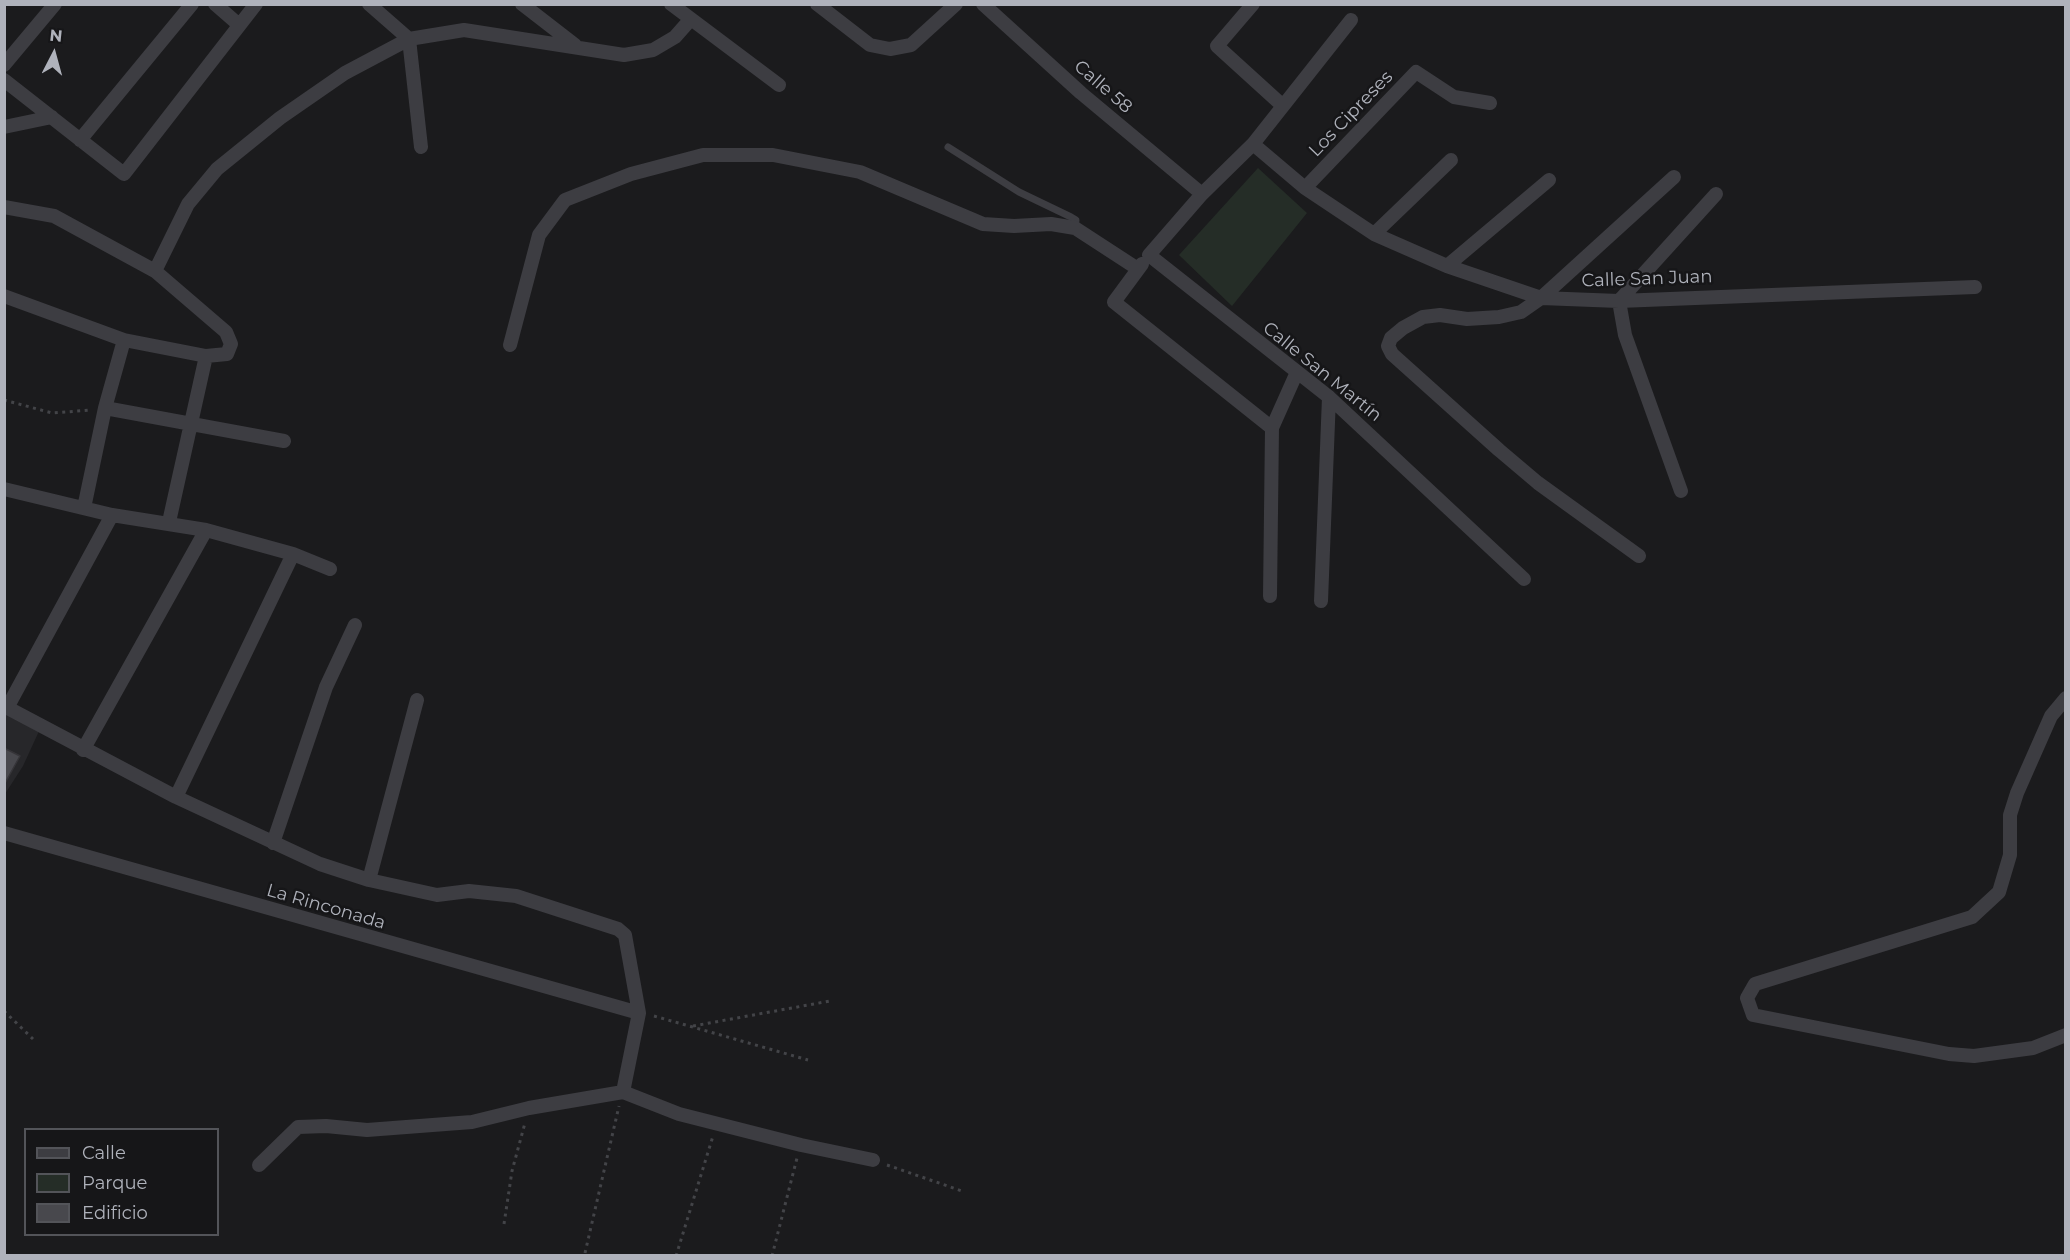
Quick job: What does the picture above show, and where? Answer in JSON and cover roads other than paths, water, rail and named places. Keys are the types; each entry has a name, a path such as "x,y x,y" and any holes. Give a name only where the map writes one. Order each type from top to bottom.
{"street":[{"path":"4,65 55,4"},
{"path":"80,140 192,4"},
{"path":"215,4 238,24"},
{"path":"4,80 124,174 238,24 256,4"},
{"path":"369,4 409,39 422,147"},
{"path":"522,4 576,46"},
{"path":"671,4 779,85"},
{"path":"819,5 870,45 890,49 911,45 956,4"},
{"name":"Calle 58","path":"983,4 1081,93 1202,194"},
{"path":"1253,4 1217,46 1283,106"},
{"path":"155,271 188,204 217,169 280,118 345,73 409,39 464,30 624,55 653,50 675,37 690,20"},
{"path":"1272,428 1114,302 1149,255 1202,194 1253,144 1351,20"},
{"name":"Los Cipreses","path":"1305,188 1416,72 1454,97 1490,103"},
{"path":"4,127 52,117"},
{"name":"Calle San Juan","path":"1253,144 1305,188 1374,234 1447,266 1540,298 1619,301 1975,287"},
{"path":"510,345 539,235 565,200 632,174 703,155 773,155 860,172 983,224 1014,226 1051,224 1075,228 1138,269"},
{"path":"1374,234 1450,160"},
{"path":"1639,556 1507,457 1392,354 1388,346 1391,338 1403,328 1423,317 1499,317 1521,312 1540,298 1674,177"},
{"path":"1447,266 1549,180"},
{"path":"1681,491 1625,335 1619,301 1716,194"},
{"path":"4,207 54,216 155,271 226,332 231,344 227,354 206,356 124,340 4,296"},
{"name":"Calle San Martín","path":"1149,255 1329,397 1524,579"},
{"path":"84,508 105,408 124,340"},
{"path":"169,522 206,356"},
{"path":"1270,596 1272,428 1297,372"},
{"path":"1321,601 1329,397"},
{"path":"105,408 284,441"},
{"path":"4,489 112,515 169,522 206,530 293,554 330,569"},
{"path":"112,515 6,707 83,750 176,797 320,864 369,879 437,895 469,891 516,896 618,929 625,935 639,1013 623,1092"},
{"path":"83,750 206,530"},
{"path":"176,797 293,554"},
{"path":"273,843 326,687 355,625"},
{"path":"2066,698 2051,716 2017,793 2010,815 2010,855 1999,892 1972,917 1755,984 1747,998 1753,1015 1949,1054 1974,1056 2033,1048 2066,1035"},
{"path":"369,879 417,700"},
{"name":"La Rinconada","path":"4,833 639,1013"},
{"path":"259,1165 298,1127 326,1126 367,1130 472,1122 529,1108 623,1092 679,1114 801,1145 873,1160"}],"lane":[{"path":"948,147 1019,192 1076,220 1075,228"}]}
